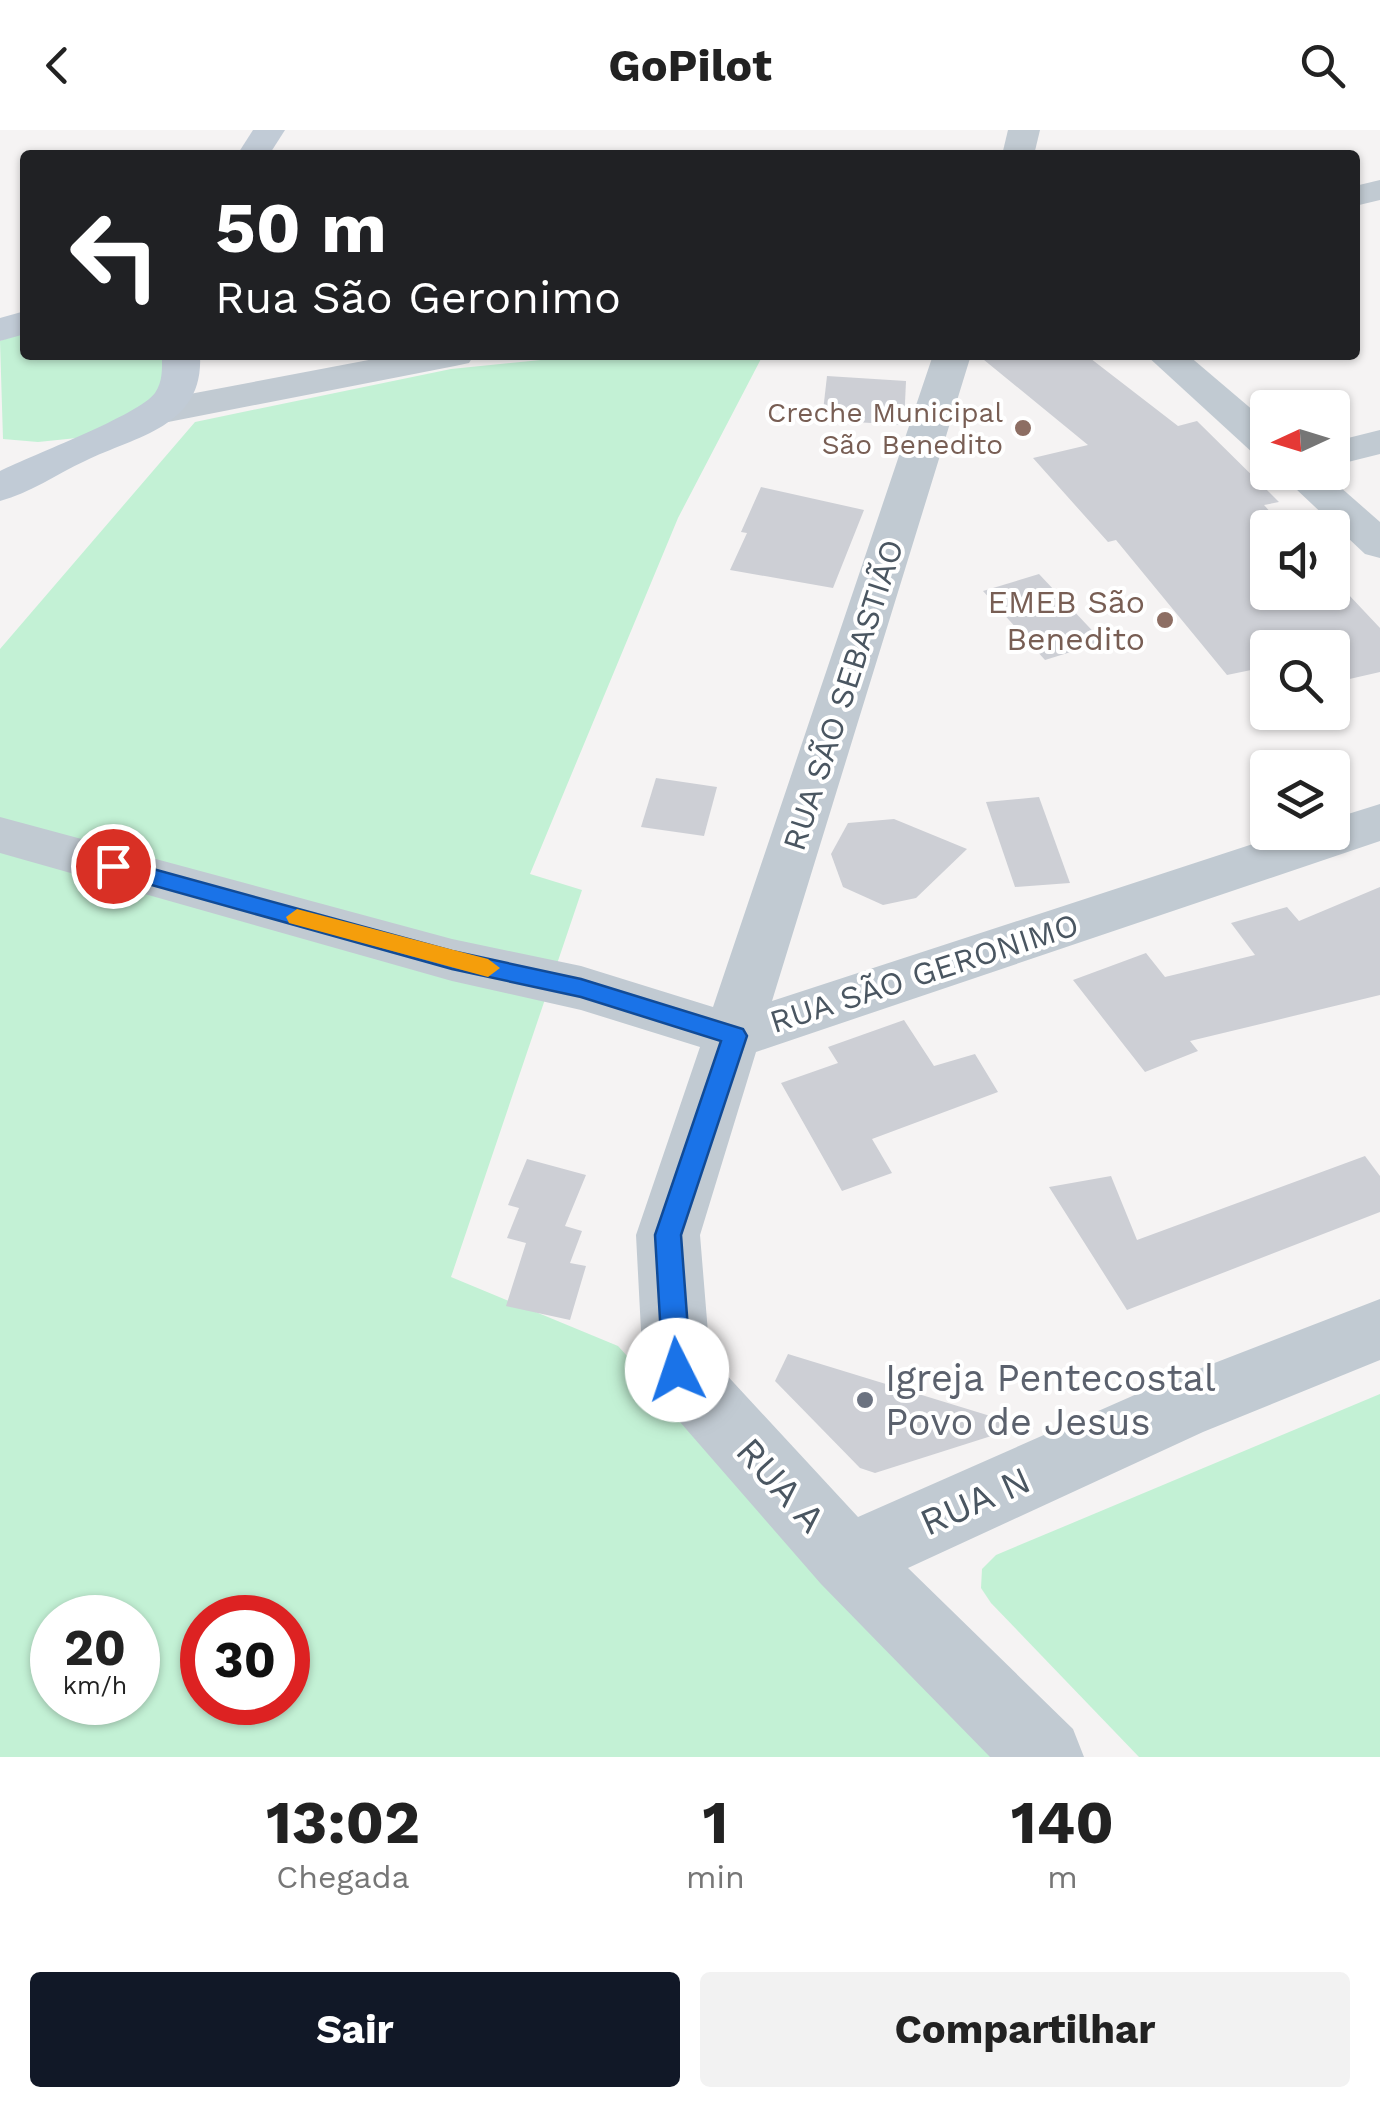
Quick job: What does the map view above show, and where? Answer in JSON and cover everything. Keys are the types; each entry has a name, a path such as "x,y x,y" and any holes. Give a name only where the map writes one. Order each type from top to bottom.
{"main road":[{"path":"0,488 79,448 124,433 158,412 177,392 185,371 183,360"},
{"path":"0,452 32,454 79,448"}],"street":[{"path":"158,412 428,360"},
{"name":"RUA SÃO SEBASTIÃO","path":"735,1036 950,360"},
{"path":"1172,360 1250,429"},
{"path":"1350,450 1380,442"},
{"path":"1318,490 1380,545"},
{"name":"RUA SÃO GERONIMO","path":"0,835 452,960 581,988 735,1036 1380,822"},
{"name":"RUA A","path":"735,1036 668,1235 677,1370 848,1559 1045,1757"},
{"name":"RUA N","path":"848,1559 1179,1409 1380,1329"}],"green space":[{"path":"20,333 20,360 175,360 177,372 145,412 77,438 38,442 3,439 0,341"},
{"path":"541,360 760,360 678,518 530,874 582,890 451,1277 618,1346 992,1757 0,1757 0,649 195,422 451,369"},
{"path":"1380,1394 1380,1757 1139,1757 981,1588 982,1569 996,1555"}],"building":[{"path":"984,360 1092,360 1178,426 1197,421 1250,473 1250,490 1267,490 1279,502 1264,505 1269,510 1250,510 1250,610 1350,610 1350,596 1380,628 1380,672 1350,679 1350,630 1250,630 1250,670 1227,675 1116,540 1108,542 1033,458 1088,445"},
{"path":"827,376 906,381 904,425 822,420"},
{"path":"761,487 864,510 833,588 730,570"},
{"path":"1039,574 1103,642 1045,660 983,591"},
{"path":"656,778 717,787 704,836 641,827"},
{"path":"1039,797 1070,883 1015,887 986,802"},
{"path":"894,819 967,849 916,898 883,905 843,887 831,854 848,823"},
{"path":"1380,887 1380,995 1190,1041 1198,1051 1145,1072 1073,980 1146,953 1165,977 1255,955 1231,923 1287,907 1299,921"},
{"path":"904,1020 934,1066 975,1054 998,1092 872,1139 892,1173 842,1191 781,1083 838,1063 828,1047"},
{"path":"1365,1156 1380,1176 1380,1212 1127,1310 1049,1187 1111,1176 1137,1240"},
{"path":"527,1159 586,1175 565,1226 582,1231 570,1263 586,1266 570,1320 506,1306 526,1243 507,1238 519,1208 508,1205"},
{"name":"Igreja Pentecostal Povo de Jesus","path":"788,1354 1023,1426 875,1473 860,1468 775,1381"}],"slow traffic":[{"path":"297,917 488,968"}],"place":[{"name":"Creche Municipal São Benedito","path":"1023,428"},
{"name":"EMEB São Benedito","path":"1165,620"},
{"name":"Igreja Pentecostal Povo de Jesus","path":"865,1400"}],"route":[{"path":"113,866 452,960 581,988 735,1036 668,1235 677,1370"}]}
